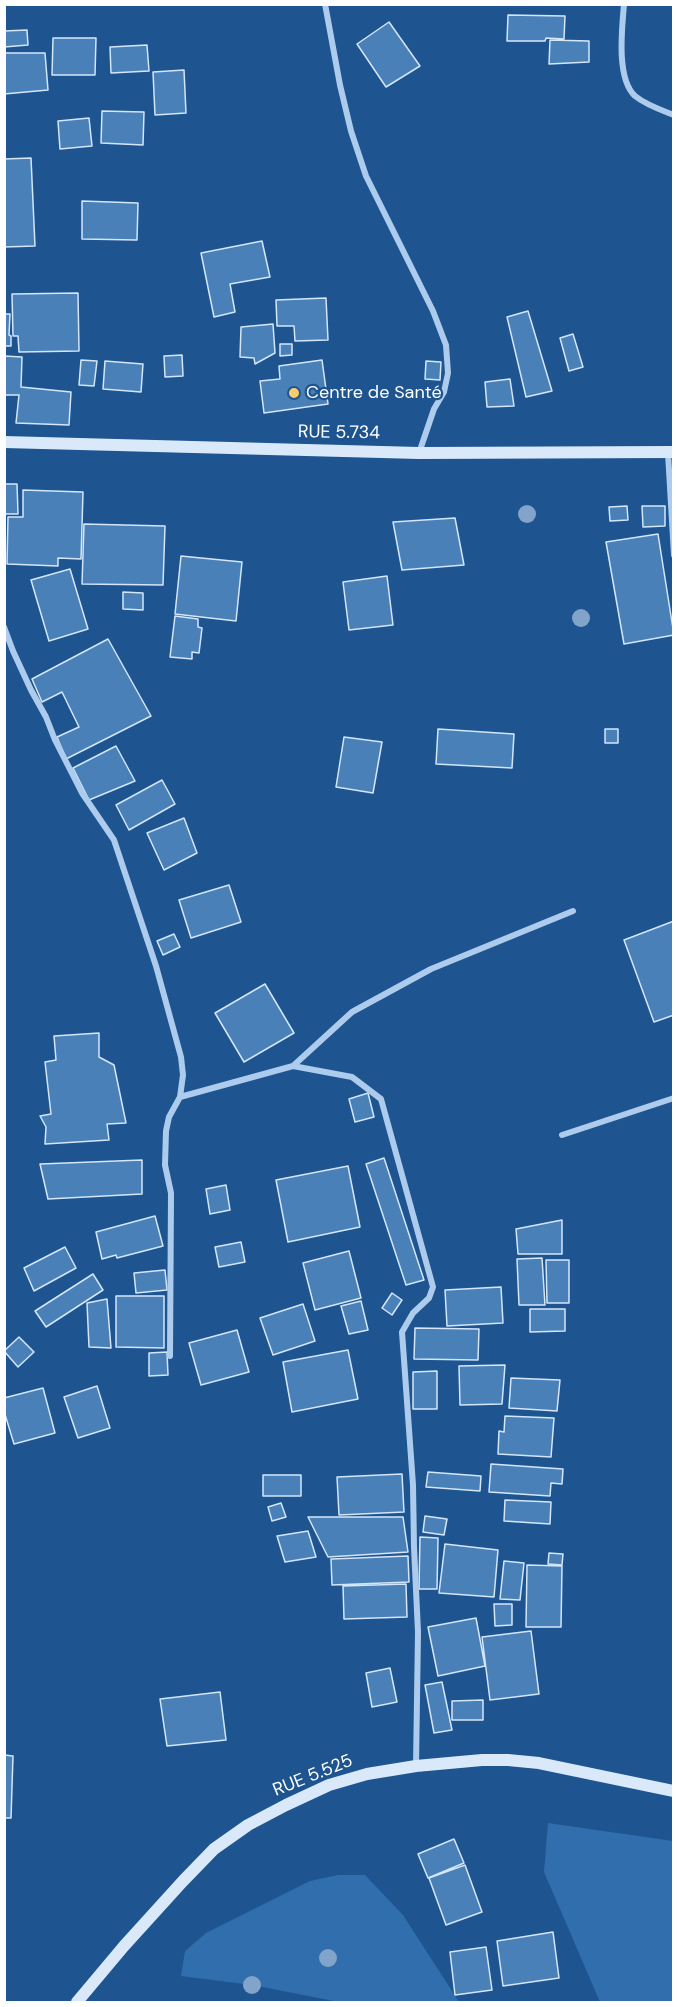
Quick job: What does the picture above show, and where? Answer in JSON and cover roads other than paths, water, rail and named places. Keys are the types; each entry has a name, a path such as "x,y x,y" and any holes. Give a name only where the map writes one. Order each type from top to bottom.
{"street":[{"path":"326,4 340,86 351,131 366,176 433,311 446,345 448,373 444,392 434,409 419,453"},
{"path":"624,4 623,56 627,87 636,97 674,116"},
{"name":"RUE 5.734","path":"4,442 419,453 671,452"},
{"path":"671,452 674,555"},
{"path":"4,627 55,740 77,782 114,840 174,1026 182,1066 180,1097 169,1117 166,1131 165,1165 171,1193 170,1356"},
{"path":"293,1066 352,1012 431,969 573,911"},
{"path":"180,1097 293,1066 352,1077 381,1099 433,1287 429,1298 413,1312 402,1332 413,1485 418,1632 416,1766"},
{"path":"562,1135 674,1098"},
{"name":"RUE 5.525","path":"77,2002 124,1946 214,1849 248,1825 329,1785 367,1774 416,1766 508,1760 539,1763 674,1791"}],"place":[{"name":"Centre de Santé","path":"294,393"}]}
